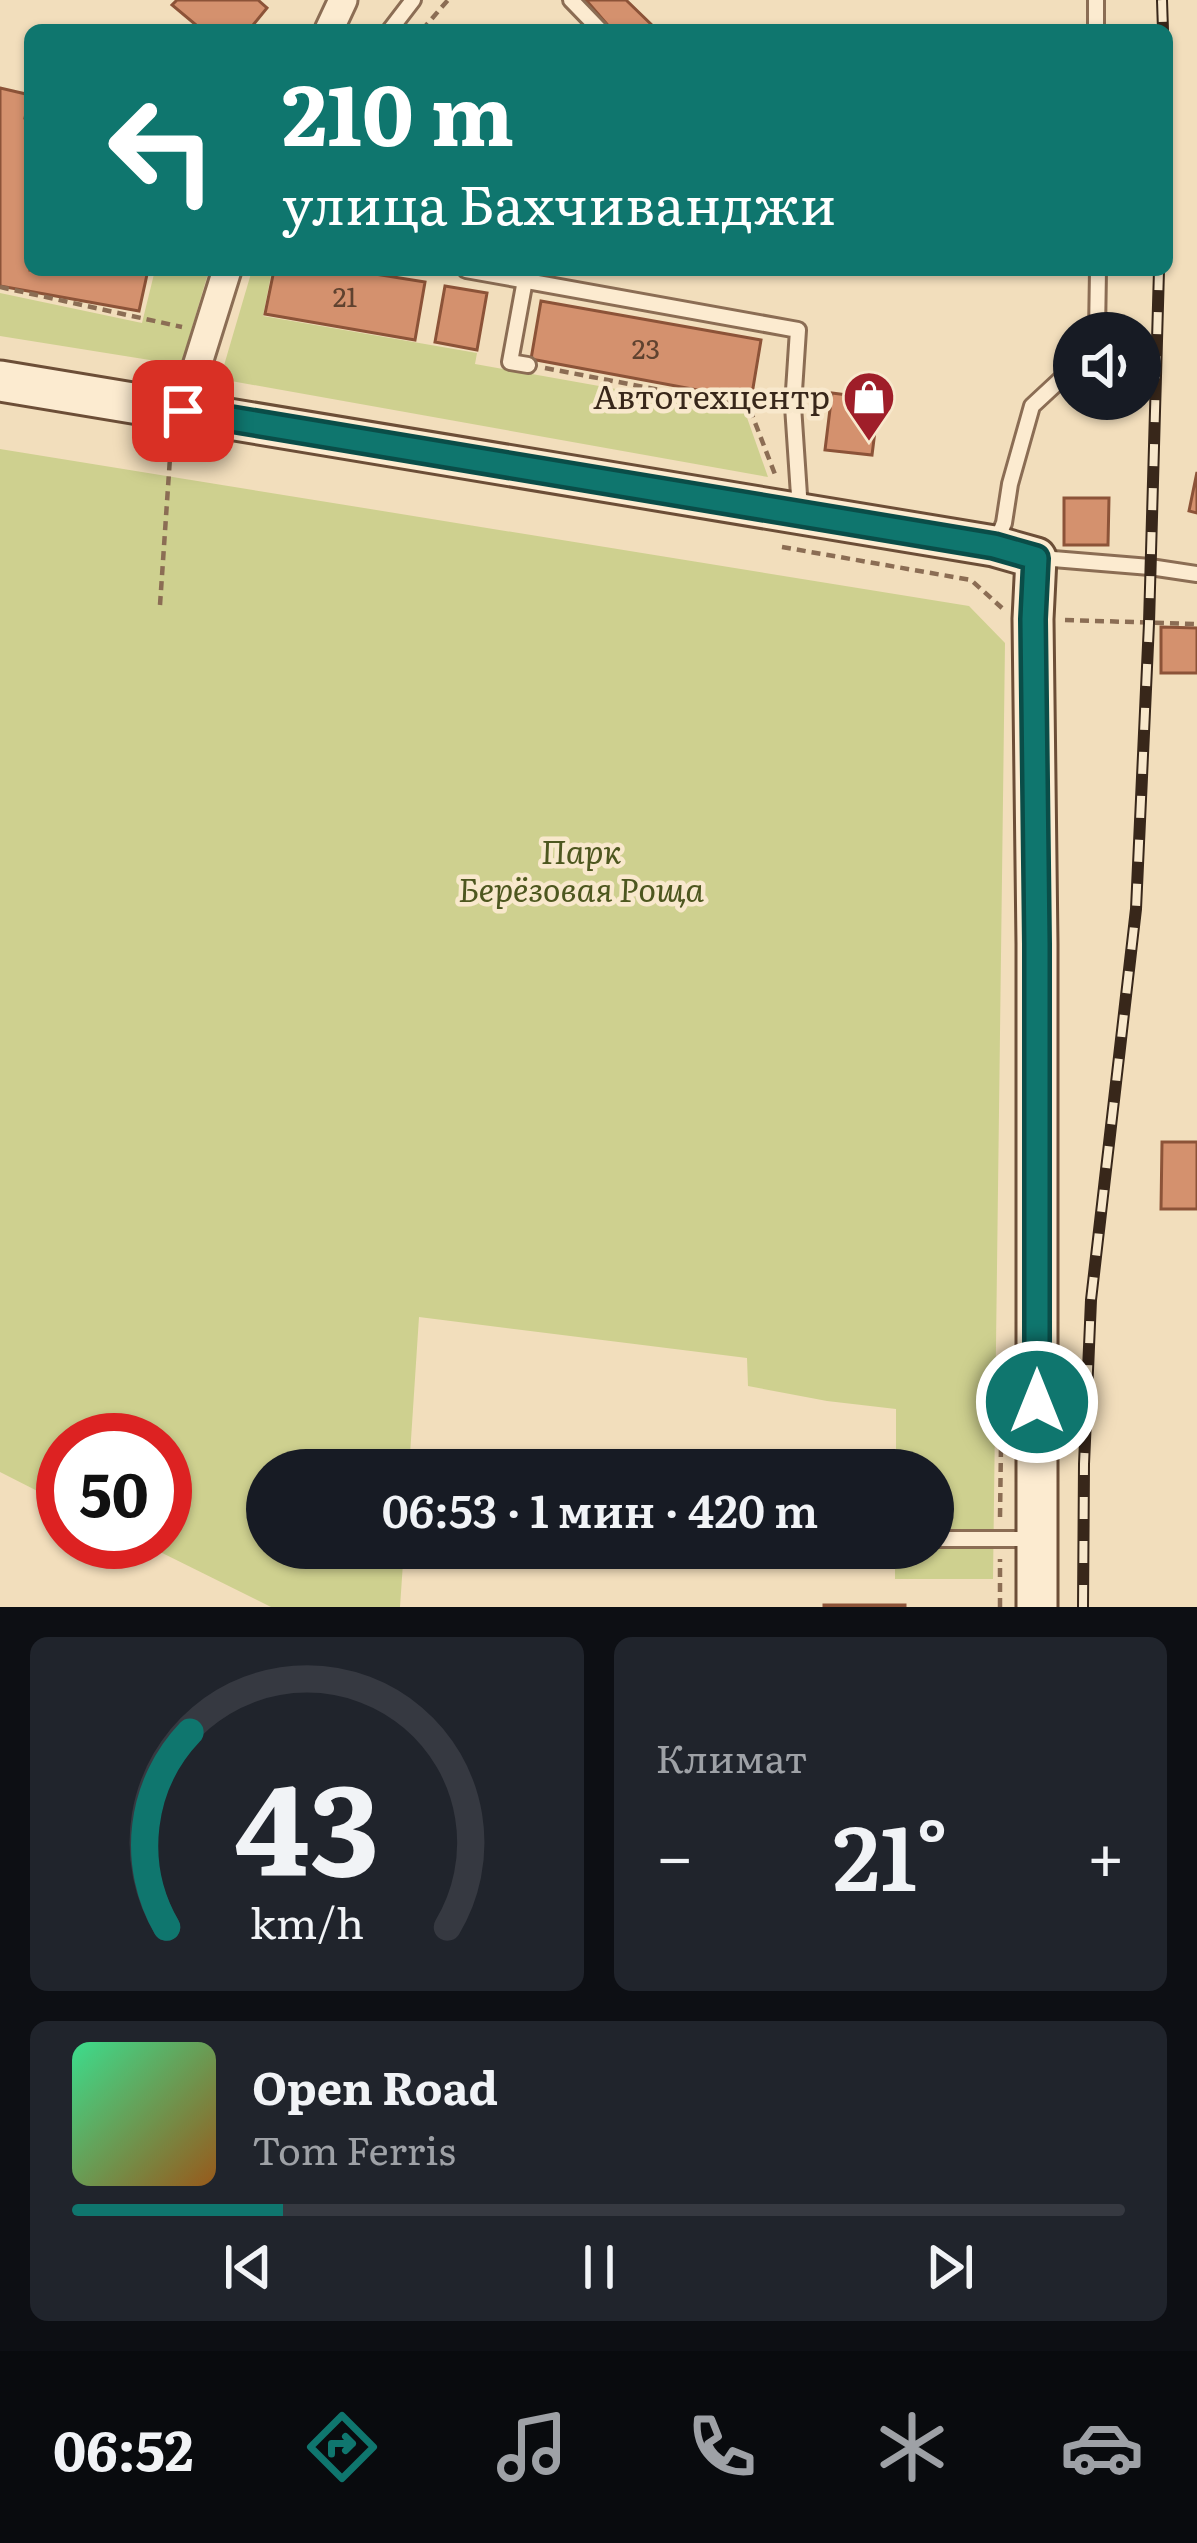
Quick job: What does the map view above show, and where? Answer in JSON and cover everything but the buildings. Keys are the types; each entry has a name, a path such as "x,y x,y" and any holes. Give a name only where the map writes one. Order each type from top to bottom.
{"main road":[{"path":"0,381 177,426 994,546 1036,558 1037,944 1019,1539 1037,1607"}],"street":[{"path":"177,426 225,276"}],"lane":[{"path":"395,24 413,0"},
{"path":"571,0 594,24"},
{"path":"501,276 798,330 788,517"},
{"path":"1097,312 1098,276"},
{"path":"525,280 510,362 528,365"},
{"path":"994,546 1004,523 1032,406 1053,386"},
{"path":"1036,558 1197,574"},
{"path":"954,1539 1019,1539"}],"path":[{"path":"427,24 448,0"},
{"path":"0,287 208,333"},
{"path":"528,365 749,407 788,517 971,580 1010,615 1197,623"},
{"path":"160,605 177,426"},
{"path":"1000,1607 1019,1539 1001,1445"}],"green space":[{"path":"154,276 207,276 181,365 0,336 0,293 142,323"},
{"path":"250,276 271,276 263,316 477,353 475,364 745,412 768,477 220,379"},
{"name":"Парк Берёзовая Роща","path":"0,449 969,606 1005,643 993,1579 895,1579 895,1569 954,1569 954,1449 896,1449 896,1409 748,1386 747,1358 419,1317 410,1449 246,1449 246,1569 403,1569 400,1607 271,1607 192,1568 192,1413 36,1413 36,1490 0,1472"}],"railway":[{"path":"1162,0 1163,24"},
{"path":"1083,1607 1091,1300 1136,909 1159,276"}],"place":[{"name":"Автотехцентр","path":"869,443"}],"route":[{"path":"183,411 994,546 1036,558 1037,1402"}]}
